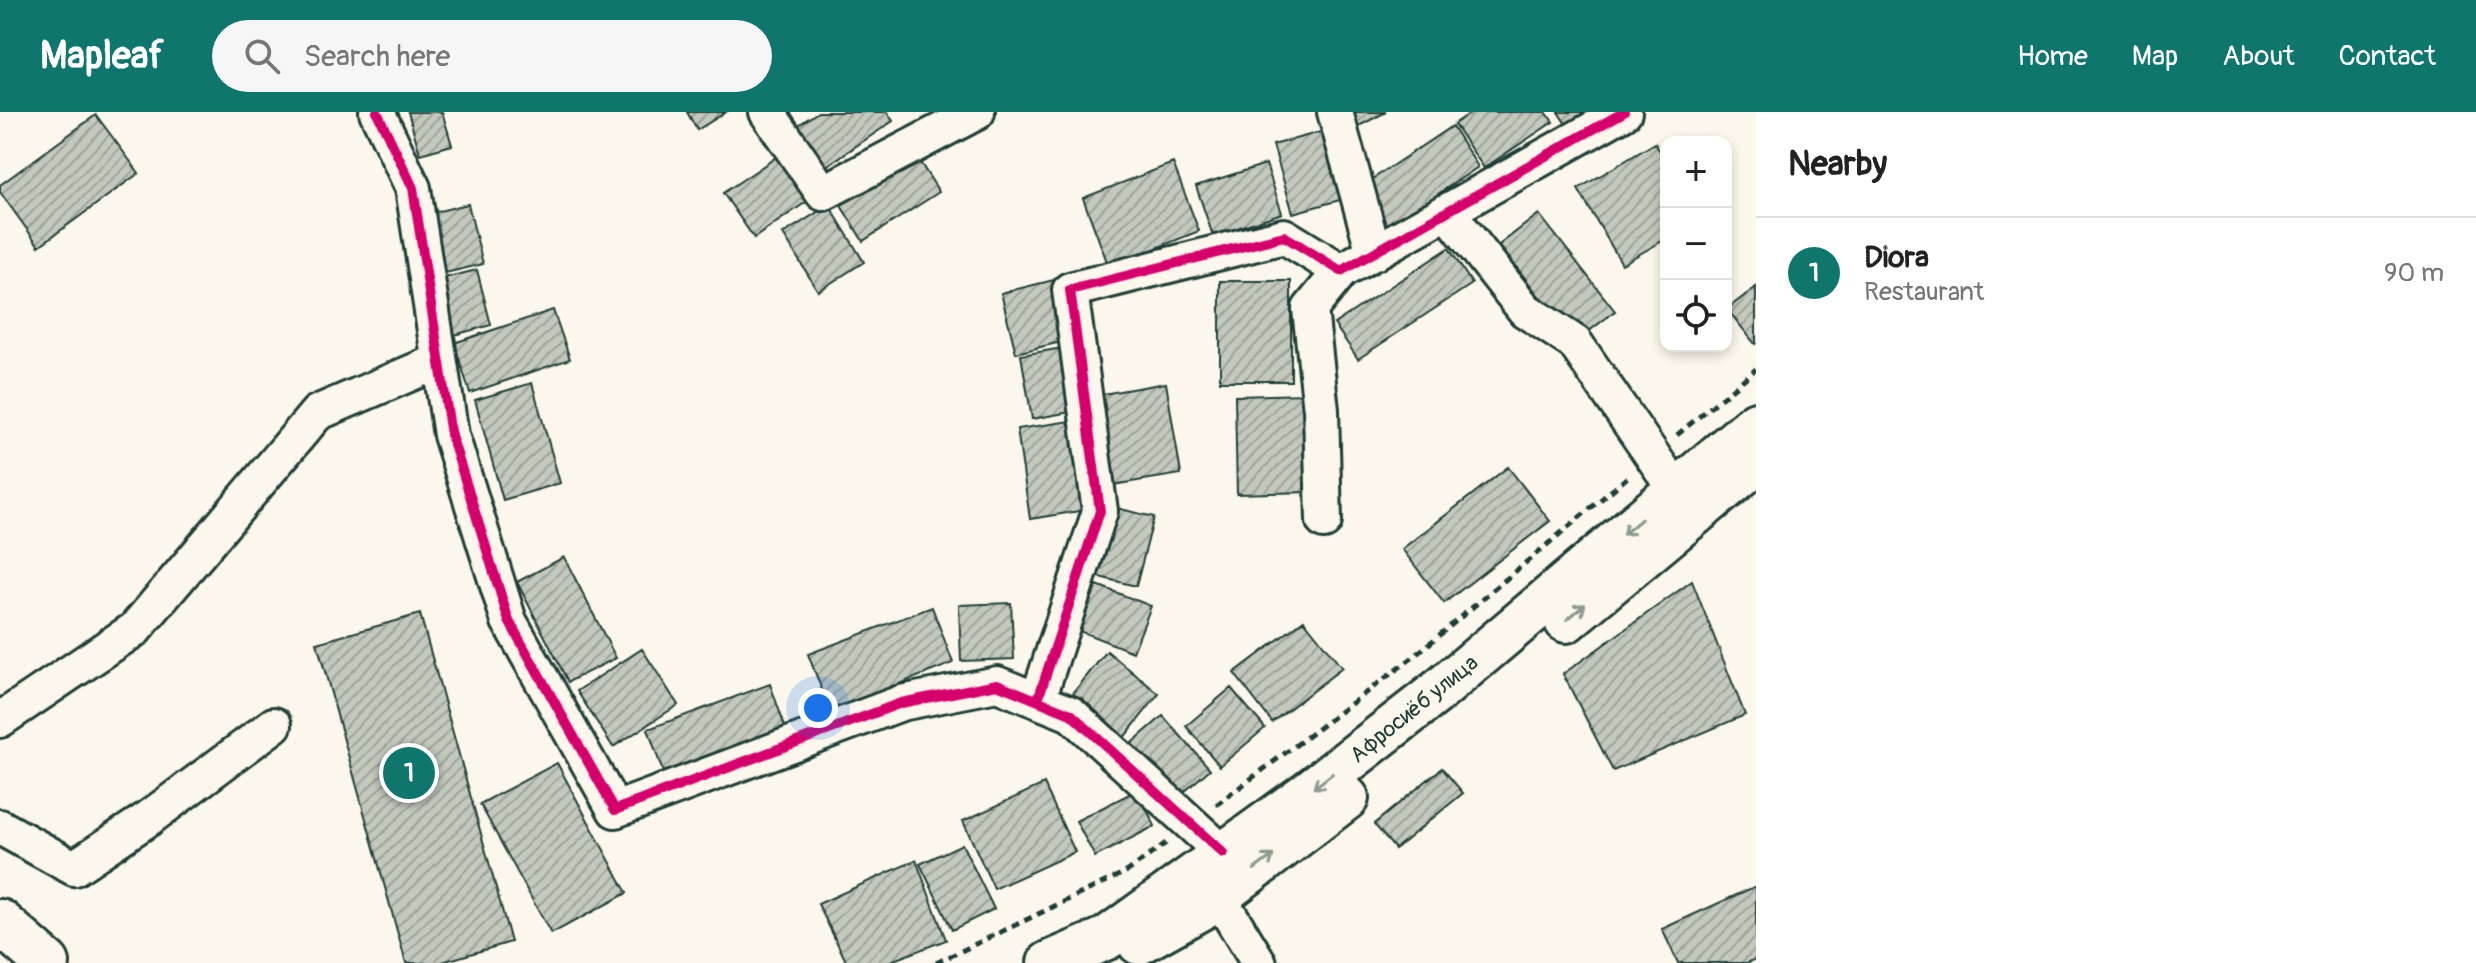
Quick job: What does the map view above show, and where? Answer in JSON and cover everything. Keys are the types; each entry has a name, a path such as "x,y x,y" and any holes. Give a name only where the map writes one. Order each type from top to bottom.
{"highway":[{"path":"0,922 47,963"}],"main road":[{"name":"Афросиёб улица","path":"1049,963 1107,938 1441,689 1756,423"},
{"name":"Афросиёб улица","path":"1103,963 1218,896 1459,709 1756,463"}],"street":[{"path":"377,112 413,188 451,435 509,621 615,810 901,703 997,684 1071,714 1223,853"},
{"path":"767,112 823,193 977,112"},
{"path":"1335,112 1374,253"},
{"path":"1324,521 1321,410 1310,309 1341,271 1624,112"},
{"path":"1447,211 1525,310 1575,343 1676,490"},
{"path":"1038,699 1100,511 1070,290 1284,236 1341,271"},
{"path":"0,720 135,629 317,413 439,361"},
{"path":"0,827 74,868 149,818 274,725"},
{"path":"1218,896 1259,963"}],"path":[{"path":"936,963 1128,871 1412,658 1756,369"}],"building":[{"path":"408,112 442,112 452,145 420,154"},
{"path":"687,112 726,112 697,130"},
{"path":"818,112 887,112 893,121 822,169 794,128"},
{"path":"1353,112 1386,112 1357,127"},
{"path":"1472,112 1546,112 1553,122 1484,168 1454,124"},
{"path":"1558,112 1590,112 1568,127"},
{"path":"96,115 139,173 39,246 0,192 0,185"},
{"path":"1452,126 1478,167 1386,229 1359,188"},
{"path":"1328,130 1347,198 1293,213 1273,145"},
{"path":"1655,143 1660,151 1660,242 1622,264 1578,189"},
{"path":"778,156 809,200 754,238 723,193"},
{"path":"916,156 939,192 863,241 840,204"},
{"path":"1173,163 1199,231 1109,267 1083,198"},
{"path":"1266,164 1282,213 1213,236 1196,186"},
{"path":"468,204 483,264 441,274 427,214"},
{"path":"829,205 864,262 818,291 783,234"},
{"path":"1539,214 1615,311 1575,342 1499,245"},
{"path":"1449,248 1472,284 1358,359 1334,324"},
{"path":"477,270 491,325 454,335 440,279"},
{"path":"1054,280 1069,340 1016,353 1001,293"},
{"path":"1220,281 1291,281 1291,381 1220,381"},
{"path":"1756,287 1755,344 1732,315 1732,305"},
{"path":"553,310 570,359 470,393 454,343"},
{"path":"1069,347 1081,410 1032,419 1021,355"},
{"path":"532,383 560,483 503,500 475,400"},
{"path":"1166,383 1181,474 1106,486 1091,396"},
{"path":"1308,394 1311,492 1237,494 1235,396"},
{"path":"1078,420 1092,509 1030,519 1017,429"},
{"path":"1508,467 1550,521 1444,603 1402,549"},
{"path":"1108,506 1154,517 1136,586 1091,575"},
{"path":"564,557 616,658 568,682 517,582"},
{"path":"1692,581 1745,715 1613,771 1563,674"},
{"path":"1097,585 1151,606 1133,652 1079,631"},
{"path":"1011,603 1014,659 961,661 959,605"},
{"path":"932,607 953,663 830,711 808,654"},
{"path":"420,614 511,942 439,963 406,963 317,643"},
{"path":"1304,620 1342,668 1272,722 1234,673"},
{"path":"642,649 678,705 613,747 577,691"},
{"path":"1107,651 1159,694 1122,740 1069,698"},
{"path":"770,684 785,727 663,772 648,729"},
{"path":"1231,688 1265,728 1220,766 1186,726"},
{"path":"1163,716 1210,769 1174,801 1127,747"},
{"path":"557,763 627,893 551,934 480,804"},
{"path":"1442,768 1463,793 1395,849 1374,824"},
{"path":"1044,784 1075,852 994,889 963,821"},
{"path":"1137,790 1155,826 1095,857 1076,821"},
{"path":"962,844 994,909 952,930 920,864"},
{"path":"916,860 946,940 886,963 847,963 818,904"},
{"path":"1756,886 1756,959 1747,963 1678,963 1662,929"}],"cycle path":[{"path":"377,112 413,188 451,435 509,621 615,810 901,703 997,684 1071,714 1223,853"},
{"path":"1038,699 1100,511 1070,290 1284,236 1341,271 1624,112"}],"place":[{"name":"Diora","path":"409,773"}]}
